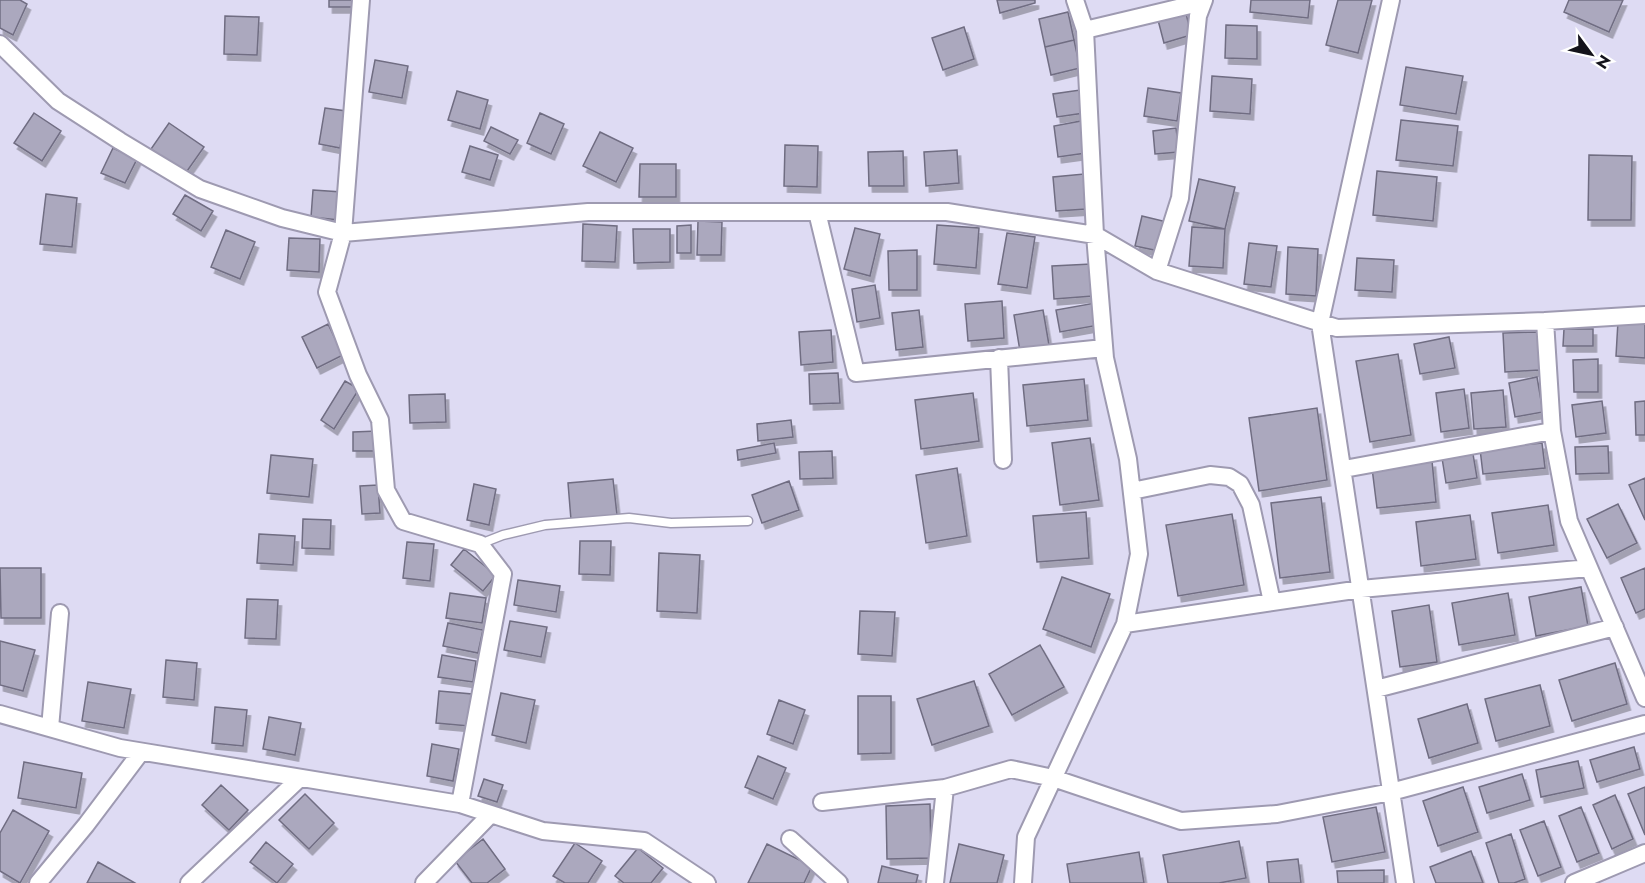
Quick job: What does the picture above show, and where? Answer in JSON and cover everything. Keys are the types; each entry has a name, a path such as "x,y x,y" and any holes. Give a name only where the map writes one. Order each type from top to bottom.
{"street":[{"path":"361,0 343,233 327,292 358,375 380,420 386,490 403,521 480,544 503,573 460,804"},
{"path":"1023,883 1026,837 1125,624 1139,554 1128,459 1104,348 1095,235 1085,30 1075,0"},
{"path":"1391,0 1320,323 1344,469 1405,883"},
{"path":"1085,30 1204,1"},
{"path":"1157,271 1180,198 1198,16 1204,1"},
{"path":"0,44 58,101 200,189 282,218 343,233 588,212 947,212 1095,235 1157,271 1337,328 1645,315"},
{"path":"817,212 856,373 1104,348"},
{"path":"1545,321 1552,431 1569,521 1645,698"},
{"path":"999,358 1003,460"},
{"path":"1344,469 1552,431"},
{"path":"1132,491 1210,475 1230,477 1240,484 1251,505 1272,602"},
{"path":"1125,624 1360,589 1589,568"},
{"path":"50,728 60,613"},
{"path":"1376,689 1615,627"},
{"path":"0,714 120,748 460,804 543,831 644,841 702,882"},
{"path":"822,802 945,788 1011,769 1053,778 1181,821 1277,814 1391,792 1645,724"},
{"path":"38,883 86,825 141,752"},
{"path":"189,883 300,778"},
{"path":"934,883 945,788"},
{"path":"424,883 491,814"},
{"path":"790,839 839,883"},
{"path":"1574,883 1645,853"}],"lane":[{"path":"480,544 503,535 545,525 629,518 671,523 748,521"}],"building":[{"path":"0,0 20,0 27,4 13,35 0,28"},
{"path":"329,0 356,0 356,7 329,7"},
{"path":"997,0 1035,0 1035,3 1000,13"},
{"path":"1251,0 1310,0 1308,18 1250,12"},
{"path":"1338,0 1372,0 1358,53 1326,45"},
{"path":"1569,0 1623,0 1609,32 1564,12"},
{"path":"1068,12 1074,40 1045,47 1039,19"},
{"path":"1186,13 1191,35 1164,43 1158,20"},
{"path":"225,16 259,17 257,55 224,54"},
{"path":"1226,25 1257,26 1257,59 1225,58"},
{"path":"964,27 974,59 943,70 932,38"},
{"path":"1074,40 1080,68 1051,75 1045,47"},
{"path":"375,60 408,66 402,98 369,92"},
{"path":"1406,67 1463,76 1456,114 1400,105"},
{"path":"1212,76 1252,79 1250,114 1210,111"},
{"path":"1148,88 1181,93 1177,121 1144,116"},
{"path":"1080,90 1084,113 1057,117 1053,94"},
{"path":"457,91 488,100 480,129 448,120"},
{"path":"325,108 346,111 340,148 319,144"},
{"path":"34,113 61,131 42,161 14,143"},
{"path":"540,113 564,124 551,154 527,143"},
{"path":"1401,120 1458,126 1453,166 1396,160"},
{"path":"1081,121 1086,153 1058,157 1054,126"},
{"path":"169,123 204,147 185,174 151,149"},
{"path":"491,127 518,140 510,154 484,141"},
{"path":"1176,128 1179,152 1155,154 1153,131"},
{"path":"600,132 633,148 616,182 583,166"},
{"path":"785,145 818,146 817,187 784,186"},
{"path":"470,146 498,155 490,180 462,172"},
{"path":"113,148 137,159 125,183 101,173"},
{"path":"957,150 959,183 926,186 924,152"},
{"path":"903,151 904,186 869,186 868,152"},
{"path":"1589,155 1632,156 1631,220 1588,220"},
{"path":"640,164 676,164 676,197 639,197"},
{"path":"1377,171 1437,177 1433,221 1373,215"},
{"path":"1084,174 1087,209 1056,211 1053,177"},
{"path":"1199,179 1235,187 1225,229 1189,221"},
{"path":"313,190 342,192 339,220 311,217"},
{"path":"46,194 77,198 72,247 40,244"},
{"path":"185,195 213,211 201,231 173,214"},
{"path":"1142,216 1167,222 1159,251 1135,246"},
{"path":"698,221 722,222 721,255 697,255"},
{"path":"583,224 617,226 615,262 582,261"},
{"path":"691,225 691,253 677,253 677,226"},
{"path":"937,225 979,228 976,268 934,264"},
{"path":"1192,227 1225,229 1223,268 1189,266"},
{"path":"855,228 880,234 870,276 844,269"},
{"path":"633,229 670,229 670,262 634,263"},
{"path":"226,230 255,242 240,279 211,267"},
{"path":"1007,233 1035,237 1027,288 998,284"},
{"path":"289,238 320,239 319,272 287,270"},
{"path":"1249,243 1277,246 1271,287 1244,284"},
{"path":"1288,247 1318,249 1316,296 1286,294"},
{"path":"917,250 917,290 889,290 888,251"},
{"path":"1357,258 1394,260 1392,292 1355,290"},
{"path":"1091,264 1093,296 1054,299 1052,266"},
{"path":"875,285 880,318 857,322 852,289"},
{"path":"1002,301 1004,338 968,341 965,304"},
{"path":"1095,303 1099,325 1060,332 1056,310"},
{"path":"919,310 923,347 896,350 892,313"},
{"path":"1043,310 1049,345 1020,351 1014,315"},
{"path":"1618,321 1645,322 1645,358 1616,356"},
{"path":"328,324 343,355 317,368 302,337"},
{"path":"1564,329 1593,329 1593,346 1563,346"},
{"path":"831,330 833,362 801,365 799,332"},
{"path":"1538,332 1540,370 1505,372 1503,333"},
{"path":"1449,337 1455,368 1420,374 1414,344"},
{"path":"1398,354 1411,435 1370,442 1356,361"},
{"path":"1598,359 1598,392 1574,392 1573,360"},
{"path":"838,373 840,403 810,404 809,374"},
{"path":"1537,377 1543,412 1515,417 1509,383"},
{"path":"1084,379 1088,420 1027,426 1023,385"},
{"path":"345,381 359,389 334,429 321,420"},
{"path":"1464,389 1469,428 1441,432 1436,393"},
{"path":"1503,390 1506,427 1474,429 1471,393"},
{"path":"973,393 979,441 921,449 915,400"},
{"path":"445,394 446,422 410,423 409,395"},
{"path":"1602,401 1606,433 1576,437 1572,405"},
{"path":"1645,401 1645,435 1636,435 1635,402"},
{"path":"1317,408 1327,480 1259,491 1249,418"},
{"path":"791,420 793,437 758,441 757,424"},
{"path":"377,431 377,451 353,451 353,432"},
{"path":"1090,438 1099,500 1060,505 1052,443"},
{"path":"774,443 776,453 738,460 737,450"},
{"path":"1542,443 1545,468 1483,474 1480,449"},
{"path":"1608,446 1609,473 1576,474 1575,447"},
{"path":"832,451 833,478 800,479 799,452"},
{"path":"1473,454 1477,478 1446,483 1442,458"},
{"path":"271,455 313,459 309,497 267,493"},
{"path":"1432,461 1436,502 1377,508 1372,468"},
{"path":"957,468 967,536 926,543 916,475"},
{"path":"1645,478 1645,520 1629,485"},
{"path":"613,479 617,515 571,520 568,483"},
{"path":"789,481 799,510 762,523 752,495"},
{"path":"474,484 496,489 489,525 467,520"},
{"path":"378,485 380,513 362,514 360,486"},
{"path":"1321,497 1330,572 1280,578 1271,503"},
{"path":"1618,504 1637,543 1607,558 1587,519"},
{"path":"1548,505 1554,545 1498,553 1492,513"},
{"path":"1086,512 1089,558 1037,562 1033,516"},
{"path":"1232,514 1244,585 1178,596 1166,525"},
{"path":"1470,515 1476,559 1421,566 1416,522"},
{"path":"303,519 331,520 330,549 302,548"},
{"path":"259,534 295,536 293,565 257,563"},
{"path":"580,541 611,541 610,575 579,574"},
{"path":"407,542 434,544 430,581 403,578"},
{"path":"464,549 496,575 483,591 451,565"},
{"path":"659,553 700,555 697,613 657,611"},
{"path":"0,568 41,568 41,618 1,618"},
{"path":"1645,568 1645,609 1636,613 1621,578"},
{"path":"1062,577 1110,594 1091,647 1043,629"},
{"path":"518,580 560,586 556,612 514,605"},
{"path":"1581,587 1588,626 1536,636 1529,597"},
{"path":"450,593 486,598 482,623 446,618"},
{"path":"1508,593 1515,635 1459,645 1452,603"},
{"path":"247,599 278,600 276,639 245,638"},
{"path":"1429,605 1437,662 1400,667 1392,611"},
{"path":"860,611 895,612 892,656 858,654"},
{"path":"510,621 547,627 541,657 504,650"},
{"path":"448,623 483,630 478,653 443,646"},
{"path":"0,641 35,650 23,691 0,685"},
{"path":"1040,645 1064,687 1012,715 989,674"},
{"path":"442,655 476,661 473,682 438,677"},
{"path":"166,660 197,663 194,700 163,697"},
{"path":"1615,663 1627,704 1572,721 1559,680"},
{"path":"974,681 989,726 932,745 917,699"},
{"path":"88,682 131,689 124,728 82,721"},
{"path":"1540,685 1550,726 1496,741 1485,699"},
{"path":"439,691 472,694 469,726 436,723"},
{"path":"501,693 535,700 526,743 492,735"},
{"path":"858,696 891,696 891,753 858,754"},
{"path":"779,700 805,710 793,744 767,734"},
{"path":"1467,704 1478,743 1429,758 1418,719"},
{"path":"215,707 247,710 243,746 212,743"},
{"path":"269,717 301,723 295,755 263,749"},
{"path":"432,744 459,749 453,781 427,776"},
{"path":"1634,747 1640,769 1597,782 1590,760"},
{"path":"758,756 786,768 773,799 745,787"},
{"path":"1578,761 1584,788 1541,797 1536,770"},
{"path":"24,762 82,773 76,808 18,798"},
{"path":"1522,774 1530,800 1487,813 1479,787"},
{"path":"484,779 503,785 497,802 478,796"},
{"path":"221,785 248,810 229,830 202,805"},
{"path":"1463,787 1478,832 1438,846 1423,801"},
{"path":"1645,787 1645,835 1628,794"},
{"path":"305,794 334,823 309,849 279,820"},
{"path":"1615,795 1633,839 1612,849 1593,805"},
{"path":"930,804 931,858 887,859 886,806"},
{"path":"1376,807 1385,852 1332,862 1323,817"},
{"path":"1581,807 1599,853 1577,862 1559,816"},
{"path":"13,810 49,831 20,883 0,871 0,833"},
{"path":"1544,821 1561,867 1538,876 1520,830"},
{"path":"1511,834 1525,879 1514,883 1499,883 1486,843"},
{"path":"483,839 505,869 487,883 472,883 455,861"},
{"path":"1239,841 1246,878 1219,883 1168,883 1163,855"},
{"path":"266,842 293,864 277,883 250,862"},
{"path":"575,843 602,861 588,883 565,883 553,876"},
{"path":"767,844 812,866 804,883 748,883"},
{"path":"959,844 1004,855 997,883 950,883"},
{"path":"638,848 663,868 651,883 624,883 615,876"},
{"path":"1471,851 1483,883 1436,883 1430,867"},
{"path":"1139,852 1144,883 1070,883 1067,864"},
{"path":"1298,859 1301,883 1269,883 1267,862"},
{"path":"98,862 135,883 87,883"},
{"path":"882,866 918,875 916,883 878,883"},
{"path":"1384,870 1384,883 1338,883 1337,871"}]}
